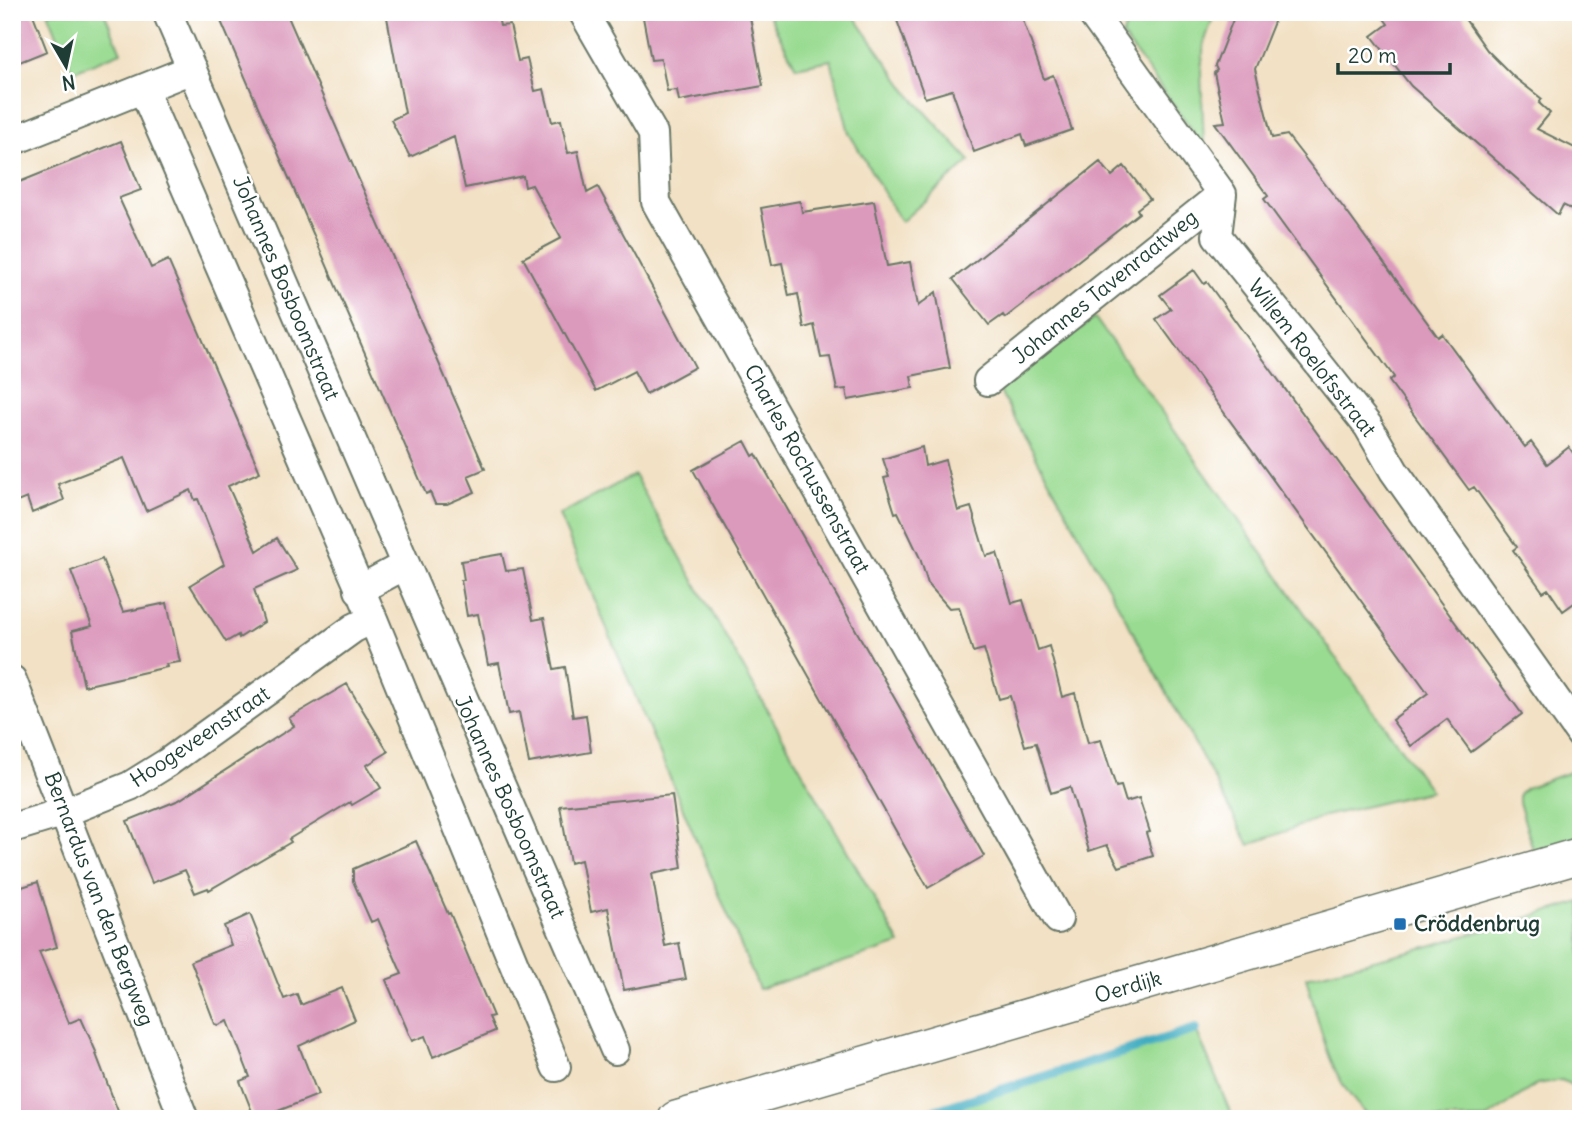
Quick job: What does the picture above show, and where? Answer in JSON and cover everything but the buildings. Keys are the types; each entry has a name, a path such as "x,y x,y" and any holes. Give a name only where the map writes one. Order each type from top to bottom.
{"street":[{"name":"Johannes Bosboomstraat","path":"167,12 615,1050"},
{"name":"Charles Rochussenstraat","path":"583,12 653,134 656,202 1058,919"},
{"path":"1091,12 1222,194"},
{"path":"12,141 191,69"},
{"path":"143,89 373,619 556,1067"},
{"name":"Johannes Tavenraatweg","path":"988,381 1222,194"},
{"name":"Willem Roelofsstraat","path":"1222,194 1216,236 1368,426 1394,471 1581,734"},
{"path":"359,590 405,565"},
{"name":"Hoogeveenstraat","path":"12,828 65,813 130,786 167,763 354,628 373,619"},
{"name":"Bernardus van den Bergweg","path":"12,680 184,1119"},
{"name":"Oerdijk","path":"676,1119 1581,855"}],"green space":[{"path":"48,12 104,12 121,52 72,72"},
{"path":"767,12 851,12 911,96 970,161 901,222 849,133 831,60 796,67"},
{"path":"1155,12 1215,12 1204,43 1201,71 1204,146 1122,35 1127,26"},
{"path":"1095,318 1431,791 1325,816 1249,845 999,390"},
{"path":"634,475 900,944 759,989 559,515"},
{"path":"1581,768 1581,840 1534,853 1519,794 1525,788"},
{"path":"1581,902 1581,1090 1562,1080 1537,1084 1486,1119 1373,1119 1358,1105 1346,1090 1329,1054 1306,977 1426,947"},
{"path":"1196,1029 1233,1119 909,1119"}],"waterway":[{"path":"909,1119 1196,1029"}],"place":[{"name":"Cröddenbrug","path":"1400,924"}]}
